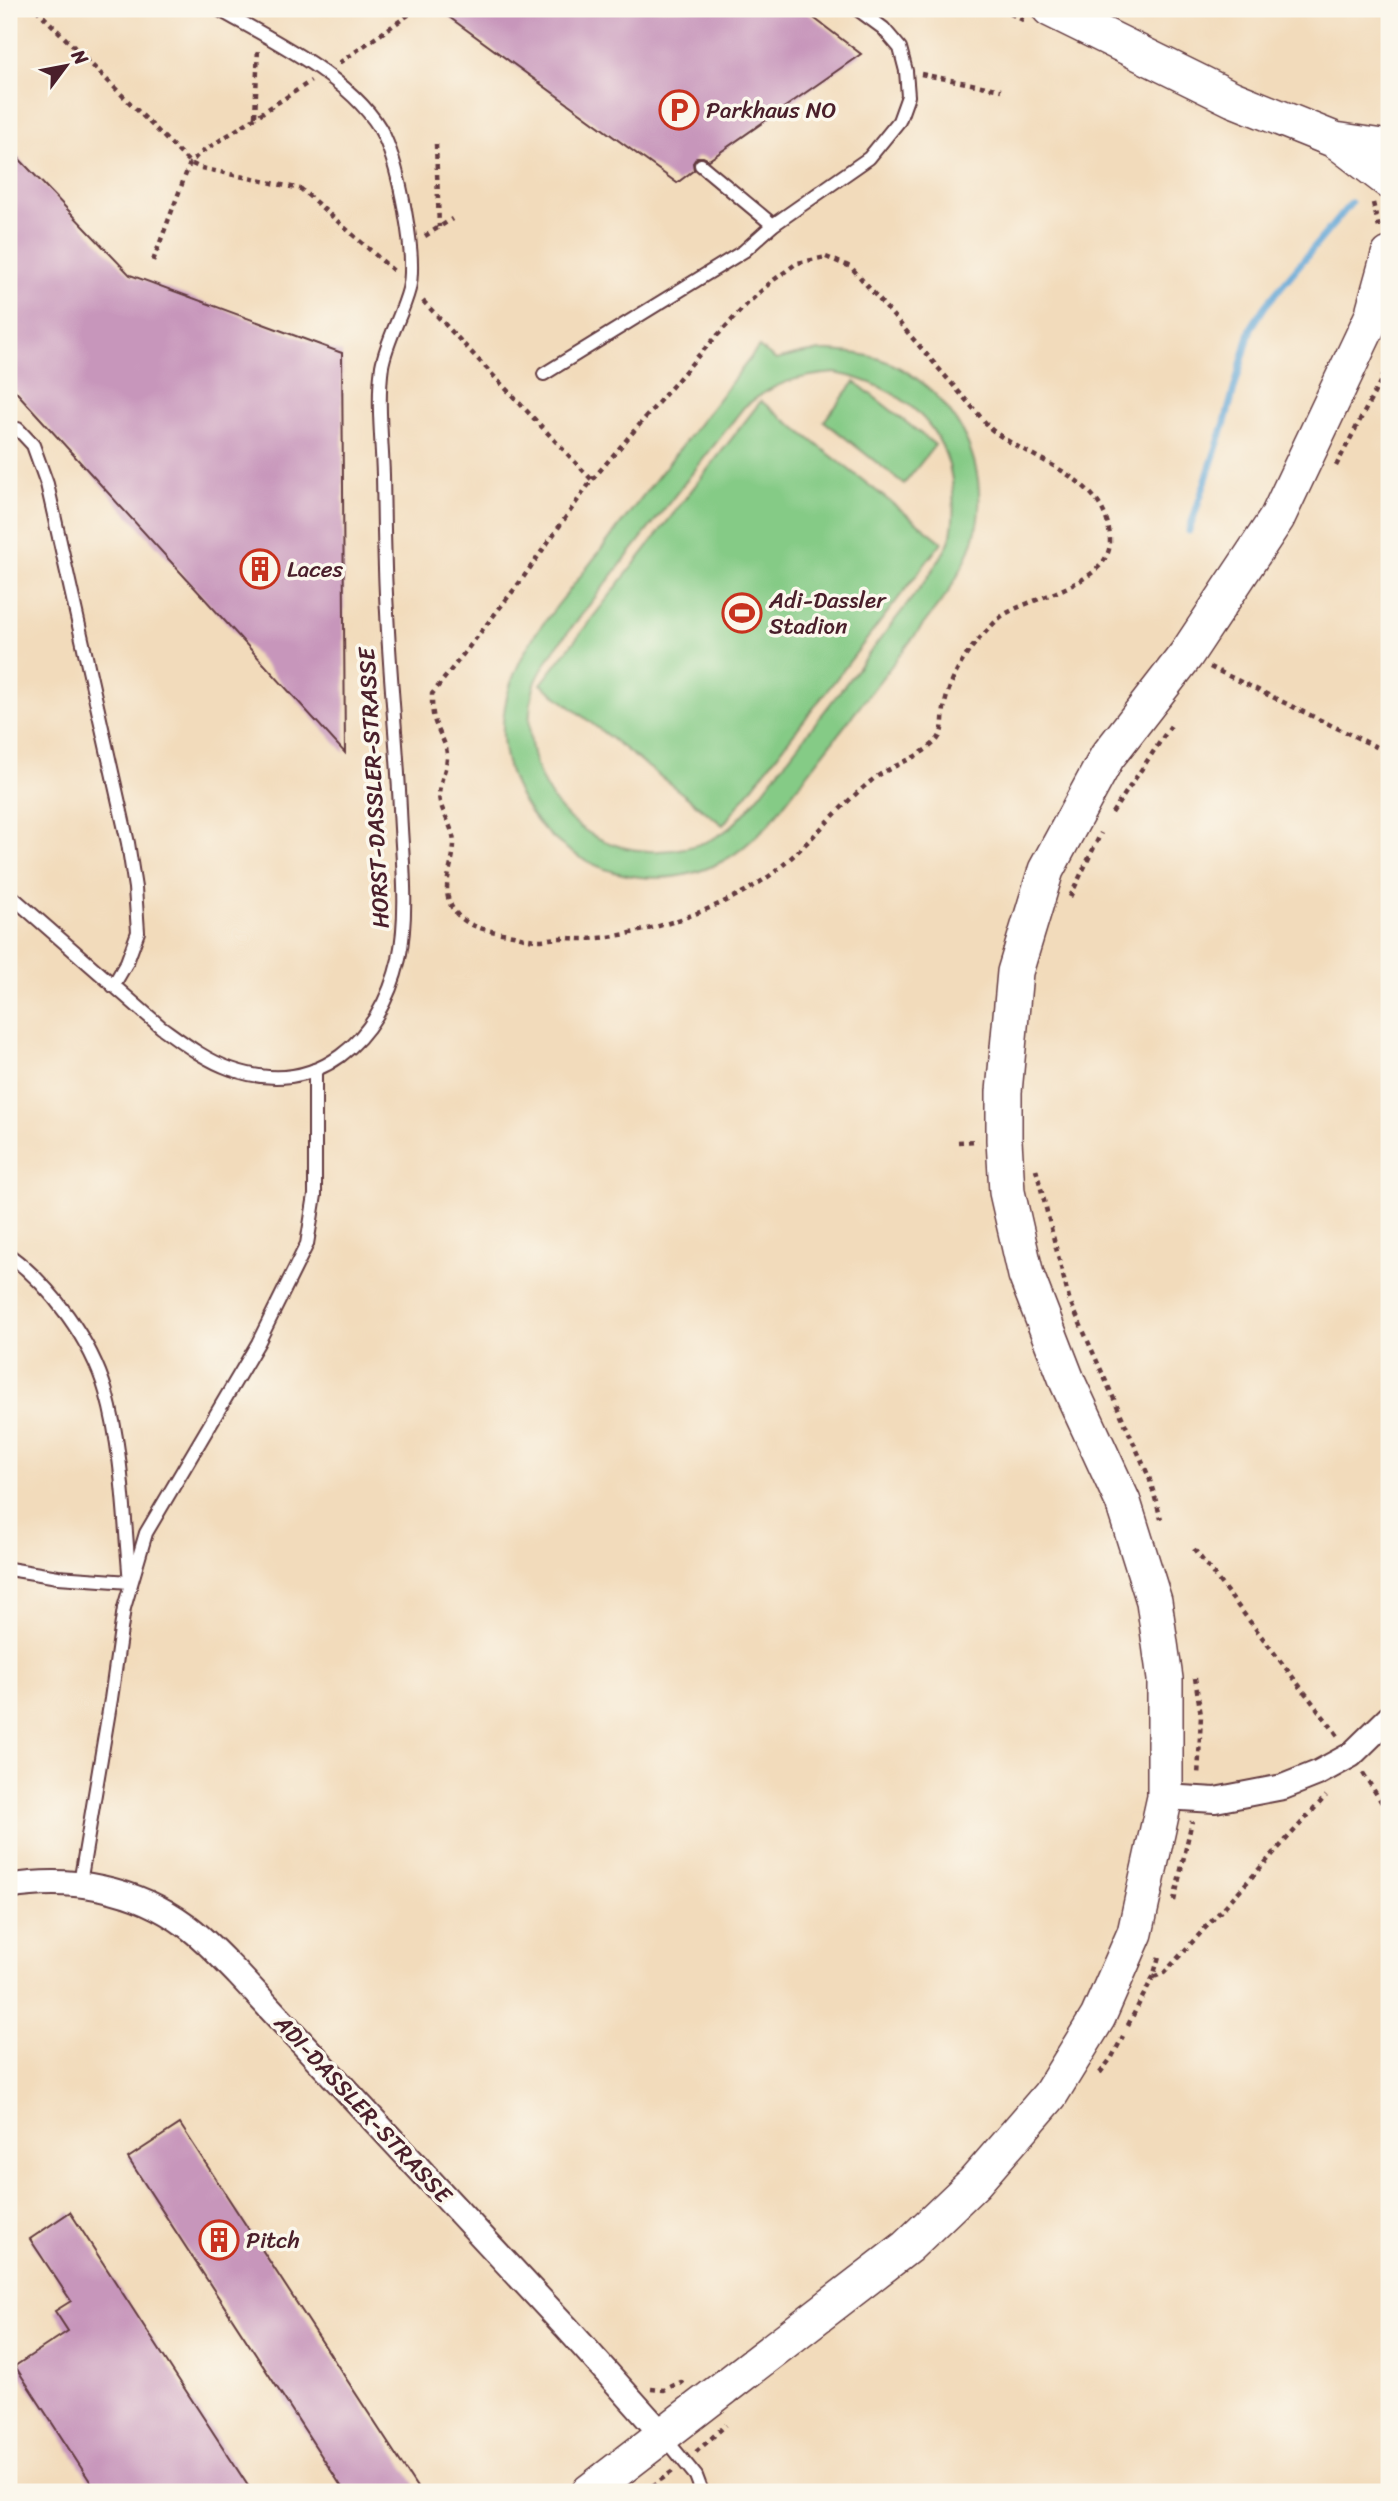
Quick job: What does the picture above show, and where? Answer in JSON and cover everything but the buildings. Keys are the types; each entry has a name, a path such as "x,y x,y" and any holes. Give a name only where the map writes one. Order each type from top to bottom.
{"street":[{"path":"1051,9 1222,93 1335,140 1389,148"},
{"path":"1335,140 1389,181"},
{"path":"589,2492 907,2247 974,2183 1050,2095 1098,2017 1135,1933 1165,1797 1165,1679 1154,1601 1123,1502 1068,1383 1026,1275 1007,1192 1004,1092 1015,972 1046,870 1107,757 1186,655 1277,518 1381,303 1389,255"},
{"path":"1165,1797 1215,1801 1283,1787 1318,1773 1351,1755 1389,1718"},
{"name":"ADI-DASSLER-STRASSE","path":"9,1886 80,1883 119,1891 186,1925 211,1947 567,2328 662,2434"}],"lane":[{"name":"HORST-DASSLER-STRASSE","path":"9,894 160,1027 228,1068 272,1078 293,1077 316,1070 342,1054 364,1035 391,986 402,937 404,906 398,759 387,611 380,391 385,353 410,286 410,246 397,173 383,135 365,108 324,73 218,9"},
{"path":"544,374 744,251 773,225 869,158 899,121 908,96 906,71 900,48 883,28 858,9"},
{"path":"701,165 773,225"},
{"path":"18,429 33,445 47,484 128,843 138,913 138,932 127,962 113,986"},
{"path":"80,1883 124,1608 146,1534 258,1343 307,1244 315,1195 316,1070"},
{"path":"9,1255 27,1268 71,1320 105,1388 116,1437 130,1582"},
{"path":"9,1569 58,1577 130,1582"},
{"path":"662,2434 696,2476 702,2492"}],"path":[{"path":"36,9 190,163 201,168 301,189 410,286 592,480"},
{"path":"153,261 190,163 199,154 417,9"},
{"path":"255,117 258,32"},
{"path":"906,71 1001,90"},
{"path":"436,144 439,227"},
{"path":"410,246 452,219"},
{"path":"826,257 851,267 991,429 1004,440 1055,465 1097,499 1104,512 1110,544 1105,557 1087,576 1002,616 976,643 958,668 944,709 943,726 938,740 926,750 874,778 840,808 809,843 771,874 747,890 723,901 648,929 582,939 563,937 537,940 482,929 468,923 454,912 448,900 446,887 454,844 451,826 440,801 447,754 433,715 432,694 520,582 592,480 699,355 746,305 797,263 826,257"},
{"path":"1186,655 1389,752"},
{"path":"1194,1549 1329,1724"},
{"path":"1351,1755 1389,1814"},
{"path":"1153,1977 1164,1972 1328,1794"},
{"path":"644,2492 685,2462"}],"green space":[{"path":"759,347 776,360 809,352 829,351 863,355 888,362 915,377 932,391 959,426 968,445 979,488 978,521 964,564 953,584 767,826 740,850 721,862 685,875 649,878 613,872 580,857 551,836 527,808 511,775 503,738 503,724 511,683 536,633","holes":["835,373 858,379 899,398 916,411 931,427 942,446 949,467 954,503 951,533 943,554 929,576 762,792 727,830 713,839 695,845 658,851 619,846 592,835 570,818 552,797 539,773 531,746 530,717 534,687 543,668 554,650 744,407 776,386 809,376"]},
{"path":"855,382 935,445 904,484 824,421"},
{"name":"Adi-Dassler Stadion","path":"761,401 942,542 723,825 541,684"}],"waterway":[{"path":"1189,531 1225,422 1251,328 1265,306 1351,203"}],"place":[{"name":"Parkhaus NO","path":"679,110"},
{"name":"Laces","path":"260,569"},
{"name":"Adi-Dassler Stadion","path":"742,613"},
{"name":"Pitch","path":"219,2240"}]}
